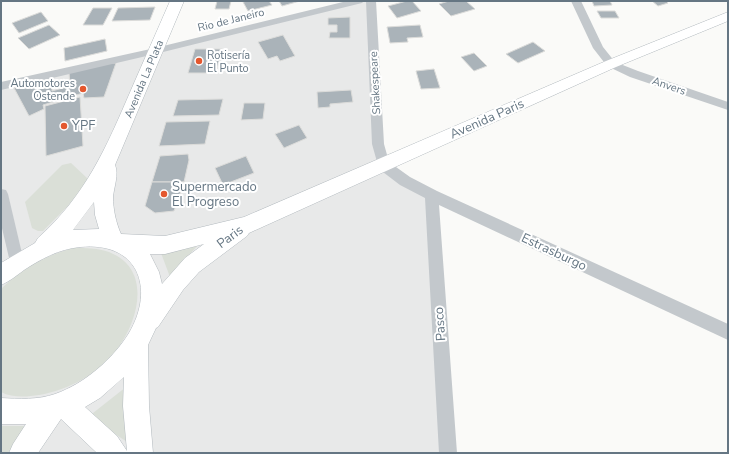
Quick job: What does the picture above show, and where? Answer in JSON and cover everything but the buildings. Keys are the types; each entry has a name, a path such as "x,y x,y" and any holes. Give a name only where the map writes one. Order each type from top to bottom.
{"main road":[{"name":"Avenida La Plata","path":"37,250 61,232 75,216 94,188 111,157 177,1"},
{"name":"Avenida Paris","path":"247,225 611,64 728,16"},
{"name":"Avenida La Plata","path":"111,157 106,177 103,210 106,225 117,242"},
{"name":"Paris","path":"37,250 64,240 90,237 145,245 165,245 247,225"},
{"name":"Paris","path":"58,406 92,389 117,368 175,282 192,265 247,225"},
{"path":"117,242 135,252 146,265 151,282 152,302 141,334 136,406 140,453"},
{"path":"1,275 17,262 37,250"},
{"path":"1,411 26,413 58,406"},
{"path":"22,453 58,406"},
{"path":"58,406 108,445 114,453"}],"street":[{"name":"Rio de Janeiro","path":"1,86 155,52 359,1"},
{"name":"Shakespeare","path":"371,1 378,144 383,164"},
{"path":"576,1 598,48 611,64"},
{"name":"Anvers","path":"611,64 634,74 728,106"},
{"name":"Estrasburgo","path":"383,164 405,181 432,195 728,332"},
{"path":"1,194 17,262"},
{"name":"Pasco","path":"432,195 448,453"}],"shaded area":[{"path":"359,1 371,1 383,164 432,195 449,453 1,453 1,86"},
{"path":"71,163 88,179 88,182 66,208 43,231 38,231 32,228 25,202 62,165"},
{"path":"197,246 170,277 161,253"},
{"path":"73,248 96,249 109,252 123,260 132,270 138,296 132,323 118,348 111,357 93,373 83,379 72,385 50,393 30,396 5,394 1,392 1,289 17,275 34,264 43,259"},
{"path":"126,387 129,443 88,417"},
{"path":"1,426 28,426 8,453 1,453"}],"place":[{"name":"Rotisería El Punto","path":"199,61"},
{"name":"Automotores Ostende","path":"83,89"},
{"name":"YPF","path":"64,126"},
{"name":"Supermercado El Progreso","path":"164,194"}]}
